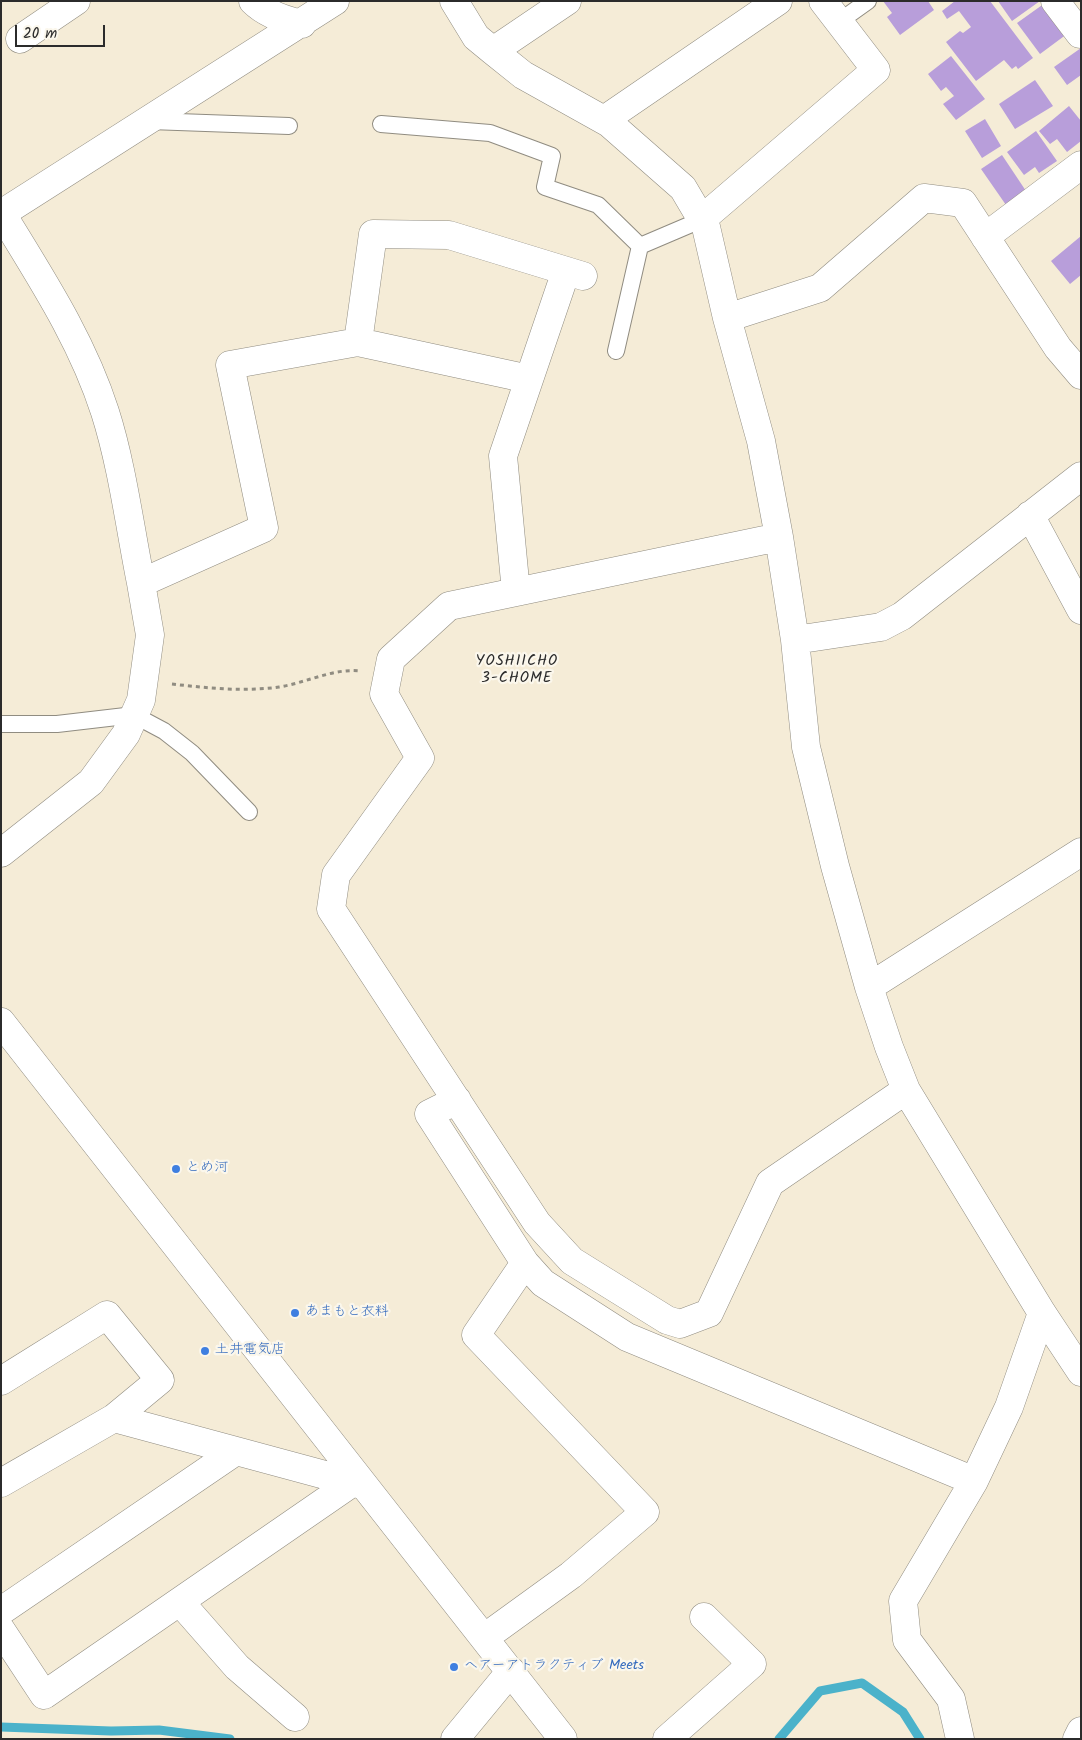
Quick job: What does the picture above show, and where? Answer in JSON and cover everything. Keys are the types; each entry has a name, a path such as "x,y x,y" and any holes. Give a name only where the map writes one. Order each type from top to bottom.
{"street":[{"path":"20,39 76,1"},
{"path":"253,1 271,14 302,24"},
{"path":"1,853 91,782 126,734 142,700 150,635 118,467 105,412 75,337 2,214 302,24 335,1"},
{"path":"454,1 476,37 493,51 523,75 604,120 683,188 706,227 727,318 761,441 780,537 795,640 806,747 835,866 869,987 906,1090 1042,1313 1081,1372"},
{"path":"493,51 567,1"},
{"path":"604,120 778,1"},
{"path":"1055,1 1080,34"},
{"path":"701,220 876,70 832,11"},
{"path":"985,237 1081,165"},
{"path":"727,318 820,288 924,198 963,203 1058,348 1081,375"},
{"path":"358,342 373,234 448,235 575,273 529,379 503,456 516,592"},
{"path":"141,583 264,528 230,365 358,342 529,379"},
{"path":"795,640 880,627 902,616 1081,476"},
{"path":"1030,515 1081,610"},
{"path":"780,537 449,606 391,659 384,694 420,758 336,875 331,909 537,1223 572,1261 666,1320 680,1324 709,1313 770,1183 906,1090"},
{"path":"869,987 1081,852"},
{"path":"4,1033 358,1484 511,1671 563,1739"},
{"path":"457,1100 429,1114 525,1263 543,1283 628,1337 974,1481"},
{"path":"484,1638 571,1575 645,1512 476,1335 525,1263"},
{"path":"960,1739 951,1699 907,1640 903,1600 974,1481 1009,1407 1042,1313"},
{"path":"1,1381 107,1315 160,1380 114,1418 1,1483"},
{"path":"114,1418 358,1484"},
{"path":"1,1611 236,1451"},
{"path":"1,1630 44,1695 358,1484"},
{"path":"180,1602 237,1667 295,1717"},
{"path":"667,1739 752,1664 704,1616"},
{"path":"455,1739 511,1671"},
{"path":"1077,1739 1081,1731"}],"lane":[{"path":"832,11 868,1"},
{"path":"148,121 289,126"},
{"path":"381,124 490,133 552,156 545,187 598,205 640,246"},
{"path":"640,246 701,220"},
{"path":"616,351 640,246"},
{"path":"1,724 57,724 134,715 164,731 192,754 249,812"}],"path":[{"path":"144,681 229,690 279,687 348,670 388,675"}],"building":[{"path":"883,1 928,1 934,10 900,35 887,17 892,13"},
{"path":"955,1 990,1 1033,58 1018,69 1016,66 1012,69 1004,60 976,81 946,42 960,31 963,33 971,27 959,11 947,19 942,11"},
{"path":"998,1 1040,1 1012,21"},
{"path":"1045,3 1067,34 1040,54 1017,23"},
{"path":"1081,48 1081,75 1067,85 1054,67"},
{"path":"951,56 985,99 956,120 943,104 954,96 946,87 941,91 928,74"},
{"path":"1035,80 1053,106 1015,129 999,104"},
{"path":"1069,106 1081,121 1081,141 1067,152 1057,139 1050,144 1039,131"},
{"path":"985,119 1001,146 982,158 965,131"},
{"path":"1036,131 1057,161 1039,173 1035,167 1024,175 1007,152"},
{"path":"1002,155 1026,191 1006,205 981,169"},
{"path":"1081,236 1081,275 1070,284 1051,261"}],"waterway":[{"path":"779,1739 820,1691 862,1683 903,1712 920,1739"},
{"path":"1,1727 111,1731 159,1730 230,1739"}],"place":[{"name":"とめ河","path":"176,1169"},
{"name":"あまもと衣料","path":"295,1313"},
{"name":"土井電気店","path":"205,1351"},
{"name":"ヘアーアトラクティブ Meets","path":"454,1667"}],"district":[{"name":"YOSHIICHO 3-CHOME","path":"517,670"}]}
